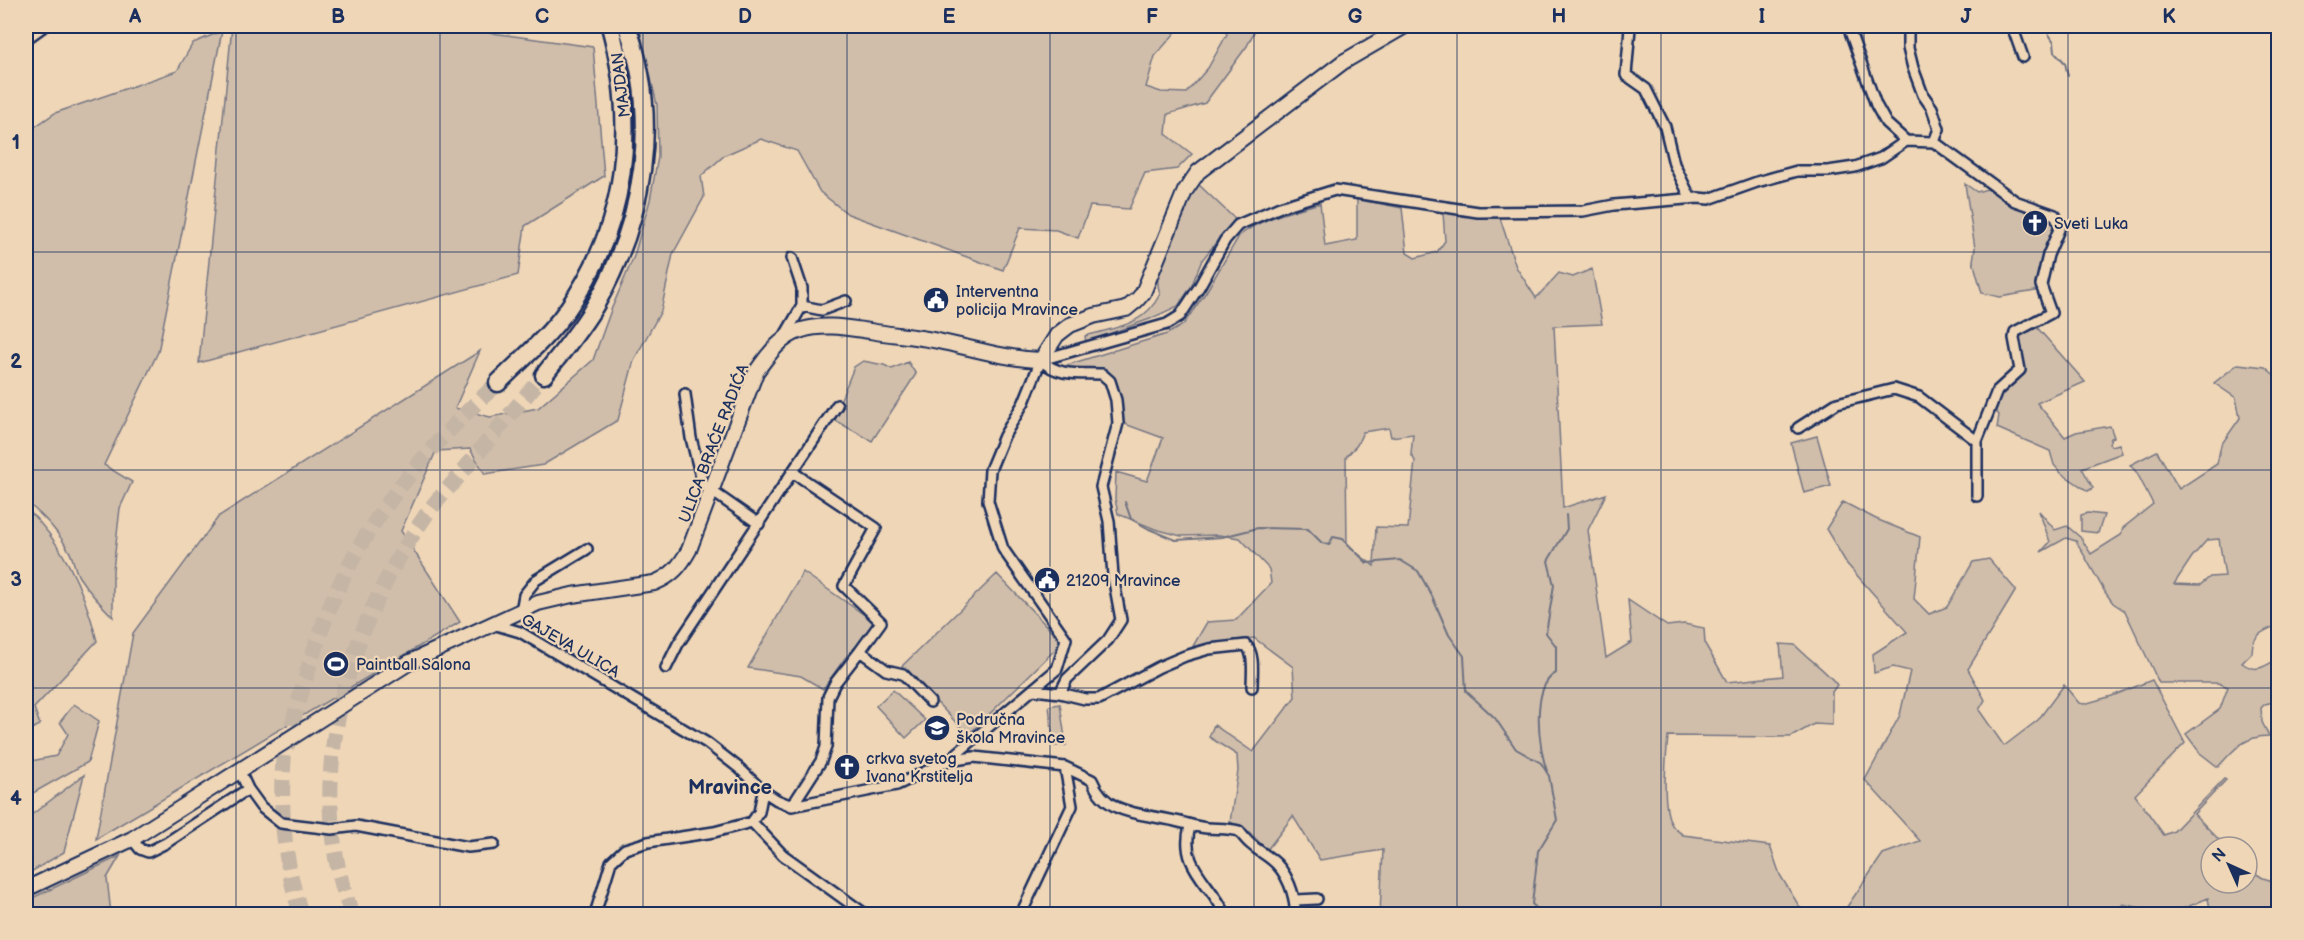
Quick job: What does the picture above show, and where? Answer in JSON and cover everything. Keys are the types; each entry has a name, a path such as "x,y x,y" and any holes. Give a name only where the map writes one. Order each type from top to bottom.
{"highway":[{"name":"MAJDAN","path":"498,383 566,311 586,279 608,228 623,171 625,145 625,99 610,26"},
{"name":"MAJDAN","path":"544,375 595,306 616,267 631,227 643,178 644,109 640,72 627,26"}],"main road":[{"path":"1041,360 1057,335 1070,325 1093,316 1126,309 1143,293 1191,180 1230,146 1343,62 1405,26"},
{"name":"ULICA BRAĆE RADIĆA","path":"493,624 538,603 572,595 654,583 665,579 678,569 689,550 756,372 768,354 781,341 800,330 820,325 949,344 1003,356 1041,360"},
{"path":"26,889 132,839 410,663 493,624"}],"street":[{"path":"26,39 44,26"},
{"path":"1848,26 1876,105 1886,123 1906,141"},
{"path":"1908,26 1908,48 1912,68 1923,95 1932,108 1939,129 1934,142"},
{"path":"2012,26 2023,57"},
{"path":"1630,28 1626,75 1646,89 1665,127 1674,164 1691,199"},
{"path":"1041,360 1167,324 1180,316 1225,240 1238,225 1280,207 1335,190 1478,212 1583,212 1614,205 1709,199 1797,171 1828,171 1855,167 1881,158 1906,141 1934,142 2016,201 2055,215 2060,227 2048,255 2041,285 2051,314 2015,332 2020,370 1997,391 1977,441 1977,496"},
{"path":"781,341 802,306 802,288 792,258"},
{"path":"802,306 822,310 846,301"},
{"path":"792,806 897,785 948,761 1056,669 1066,639 1003,549 998,526 991,516 988,501 990,470 1004,436 1024,402 1041,360"},
{"path":"1041,360 1049,368 1059,372 1102,374 1106,377 1110,381 1116,400 1118,423 1101,487 1109,521 1113,576 1121,620 1108,640 1067,679 1060,693"},
{"path":"1798,429 1837,403 1894,389 1919,397 1977,441"},
{"path":"685,394 703,485 759,524"},
{"path":"666,668 678,644 837,405"},
{"path":"792,806 821,761 826,747 828,697 831,690 845,667 881,622 844,586 876,528 794,472"},
{"path":"521,611 524,595 536,580 587,549"},
{"name":"GAJEVA ULICA","path":"493,624 520,632 707,743 739,768 763,791 792,806"},
{"path":"1034,690 1085,699 1099,699 1185,656 1209,649 1246,645 1251,658 1252,687"},
{"path":"860,651 886,670 903,674 930,702"},
{"path":"948,761 974,757 1065,767 1092,780 1096,790 1118,810 1190,826 1223,827 1239,831 1249,844 1277,865 1291,887 1296,900 1295,915"},
{"path":"1021,915 1072,806 1065,767"},
{"path":"240,771 248,789 261,807 280,823 332,828 356,826 468,847 494,844"},
{"path":"132,839 140,849 148,852 166,843 248,789"},
{"path":"595,915 611,862 616,854 624,849 648,842 714,832 752,822 759,812 763,791"},
{"path":"752,822 783,855 865,915"},
{"path":"1190,826 1186,842 1189,856 1226,915"},
{"path":"1296,900 1317,899"}],"shaded area":[{"path":"232,26 442,26 593,47 604,176 525,226 518,275 199,363"},
{"path":"639,26 1181,26 1155,56 1146,87 1161,92 1186,93 1208,68 1227,34 1222,26 1257,26 1247,46 1205,103 1168,114 1166,134 1192,154 1177,169 1145,173 1129,209 1090,206 1078,238 1056,230 1020,228 1003,270 848,214 820,192 797,151 761,139 725,155 701,176 704,197 673,254 661,311 634,360 618,420 543,465 485,474 470,449 436,451 401,531 460,622 96,839 133,633 219,516 480,351 455,408 490,417 538,408 593,360 634,256 650,200 658,157 657,105"},
{"path":"222,31 158,352 104,465 132,482 120,508 113,570 113,617 79,577 71,554 55,530 26,502 26,133 55,113 177,71 193,43"},
{"path":"1197,183 1235,219 1202,260 1191,287 1178,306 1150,319 1086,342 1085,336 1128,324 1146,313 1153,305 1160,294 1158,282 1162,252 1182,207"},
{"path":"1965,184 1977,192 1987,189 2006,200 2053,218 2056,225 2053,237 2046,243 2035,291 2000,297 1982,293 1973,261 1975,248"},
{"path":"1357,199 1402,208 1407,253 1415,258 1437,252 1445,241 1443,212 1500,218 1516,267 1536,298 1559,273 1573,277 1592,269 1602,324 1554,326 1563,508 1606,494 1588,530 1606,658 1632,642 1628,600 1667,626 1684,624 1704,628 1705,644 1727,682 1783,676 1780,644 1795,645 1837,685 1832,692 1832,725 1814,724 1791,737 1668,736 1665,795 1666,807 1673,826 1683,835 1770,846 1780,875 1804,914 1380,914 1383,850 1320,860 1293,816 1267,850 1246,829 1230,822 1238,771 1237,755 1209,737 1214,725 1253,752 1295,697 1293,667 1254,638 1193,646 1207,622 1236,620 1271,583 1269,569 1240,538 1219,535 1181,536 1155,529 1118,514 1115,499 1116,472 1147,481 1163,438 1122,423 1120,394 1108,373 1069,369 1067,365 1167,334 1183,325 1206,292 1239,236 1257,224 1320,203 1325,246 1357,240","holes":["1389,428 1391,437 1413,434 1411,454 1415,461 1408,528 1376,527 1374,566 1347,545 1346,457 1357,445 1363,432"]},
{"path":"2034,324 2085,382 2037,403 2065,437 2076,432 2110,426 2114,437 2111,438 2109,444 2112,446 2119,444 2122,453 2082,468 2093,488 2088,491 2061,473 2054,465 2050,451 1997,428 1999,415 1992,407 2004,389 2016,382 2020,375 2016,339 2018,332"},
{"path":"863,361 892,369 908,362 916,374 872,441 834,420 844,406 839,404 854,367"},
{"path":"2238,364 2265,367 2278,378 2278,625 2256,638 2252,653 2242,663 2256,668 2278,659 2278,701 2265,704 2261,708 2262,722 2269,736 2246,741 2218,767 2200,753 2186,734 2220,709 2228,687 2218,683 2159,683 2125,611 2113,603 2105,592 2076,541 2066,538 2041,552 2050,542 2039,511 2055,530 2067,526 2081,538 2091,554 2121,535 2123,528 2153,504 2137,473 2130,465 2157,451 2179,489 2217,464 2221,445 2240,418 2236,398 2214,383","holes":["2219,539 2225,576 2210,577 2200,585 2174,584 2192,557 2207,540"]},
{"path":"1817,436 1831,486 1804,493 1791,443"},
{"path":"1843,502 1876,519 1920,537 1914,599 1929,614 1947,607 1973,562 1989,559 2016,590 1968,669 1985,700 1979,710 2004,746 2038,720 2064,685 2079,703 2084,704 2152,680 2185,743 2135,795 2164,835 2174,831 2224,779 2226,780 2194,814 2214,835 2199,835 2199,895 2259,895 2259,876 2276,882 2278,914 2211,914 2208,898 2180,910 2181,914 2156,914 2156,911 2123,904 2114,914 1842,914 1883,854 1920,841 1865,780 1900,715 1910,671 1893,667 1874,673 1873,654 1907,632 1847,564 1826,529"},
{"path":"26,508 51,537 71,569 86,604 97,641 34,708 40,725 26,732"},
{"path":"2088,513 2104,515 2098,533 2081,531 2081,515"},
{"path":"803,572 873,621 870,632 845,658 823,689 801,676 748,668"},
{"path":"997,574 1060,640 1059,646 968,735 902,666"},
{"path":"893,690 925,720 906,738 876,706"},
{"path":"74,704 99,721 88,762 26,797 26,762 56,756 68,734 60,722"},
{"path":"1060,704 1066,745 1054,746 1049,706"},
{"path":"84,775 64,852 26,875 26,819"},
{"path":"120,856 107,878 111,914 26,914 26,901"}],"waterway":[{"path":"2048,26 2048,33 2054,42 2055,52 2065,63 2068,76"},
{"path":"1125,502 1131,519 1176,540 1222,537 1258,528 1308,529 1322,543 1329,545 1333,537 1343,539 1367,563 1400,560 1418,571 1449,635 1464,656 1466,691 1495,718 1516,749 1541,763 1549,776 1557,820 1538,851 1532,904 1543,914"},
{"path":"1547,771 1539,734 1540,704 1542,691 1548,680 1556,673 1556,646 1546,633 1554,585 1548,561 1567,529 1566,515"}],"tunnel":[{"path":"352,914 337,864 331,813 332,761 340,709 353,658 396,562 424,518 544,375"},
{"path":"301,914 290,875 284,836 282,796 284,755 323,624 355,554 390,500 452,427 498,383"}],"place":[{"name":"Sveti Luka","path":"2035,223"},
{"name":"Interventna policija Mravince","path":"936,300"},
{"name":"21209 Mravince","path":"1047,580"},
{"name":"Paintball Salona","path":"336,664"},
{"name":"Područna škola Mravince","path":"937,728"},
{"name":"crkva svetog Ivana Krstitelja","path":"847,767"}],"district":[{"name":"Mravince","path":"730,787"}]}
